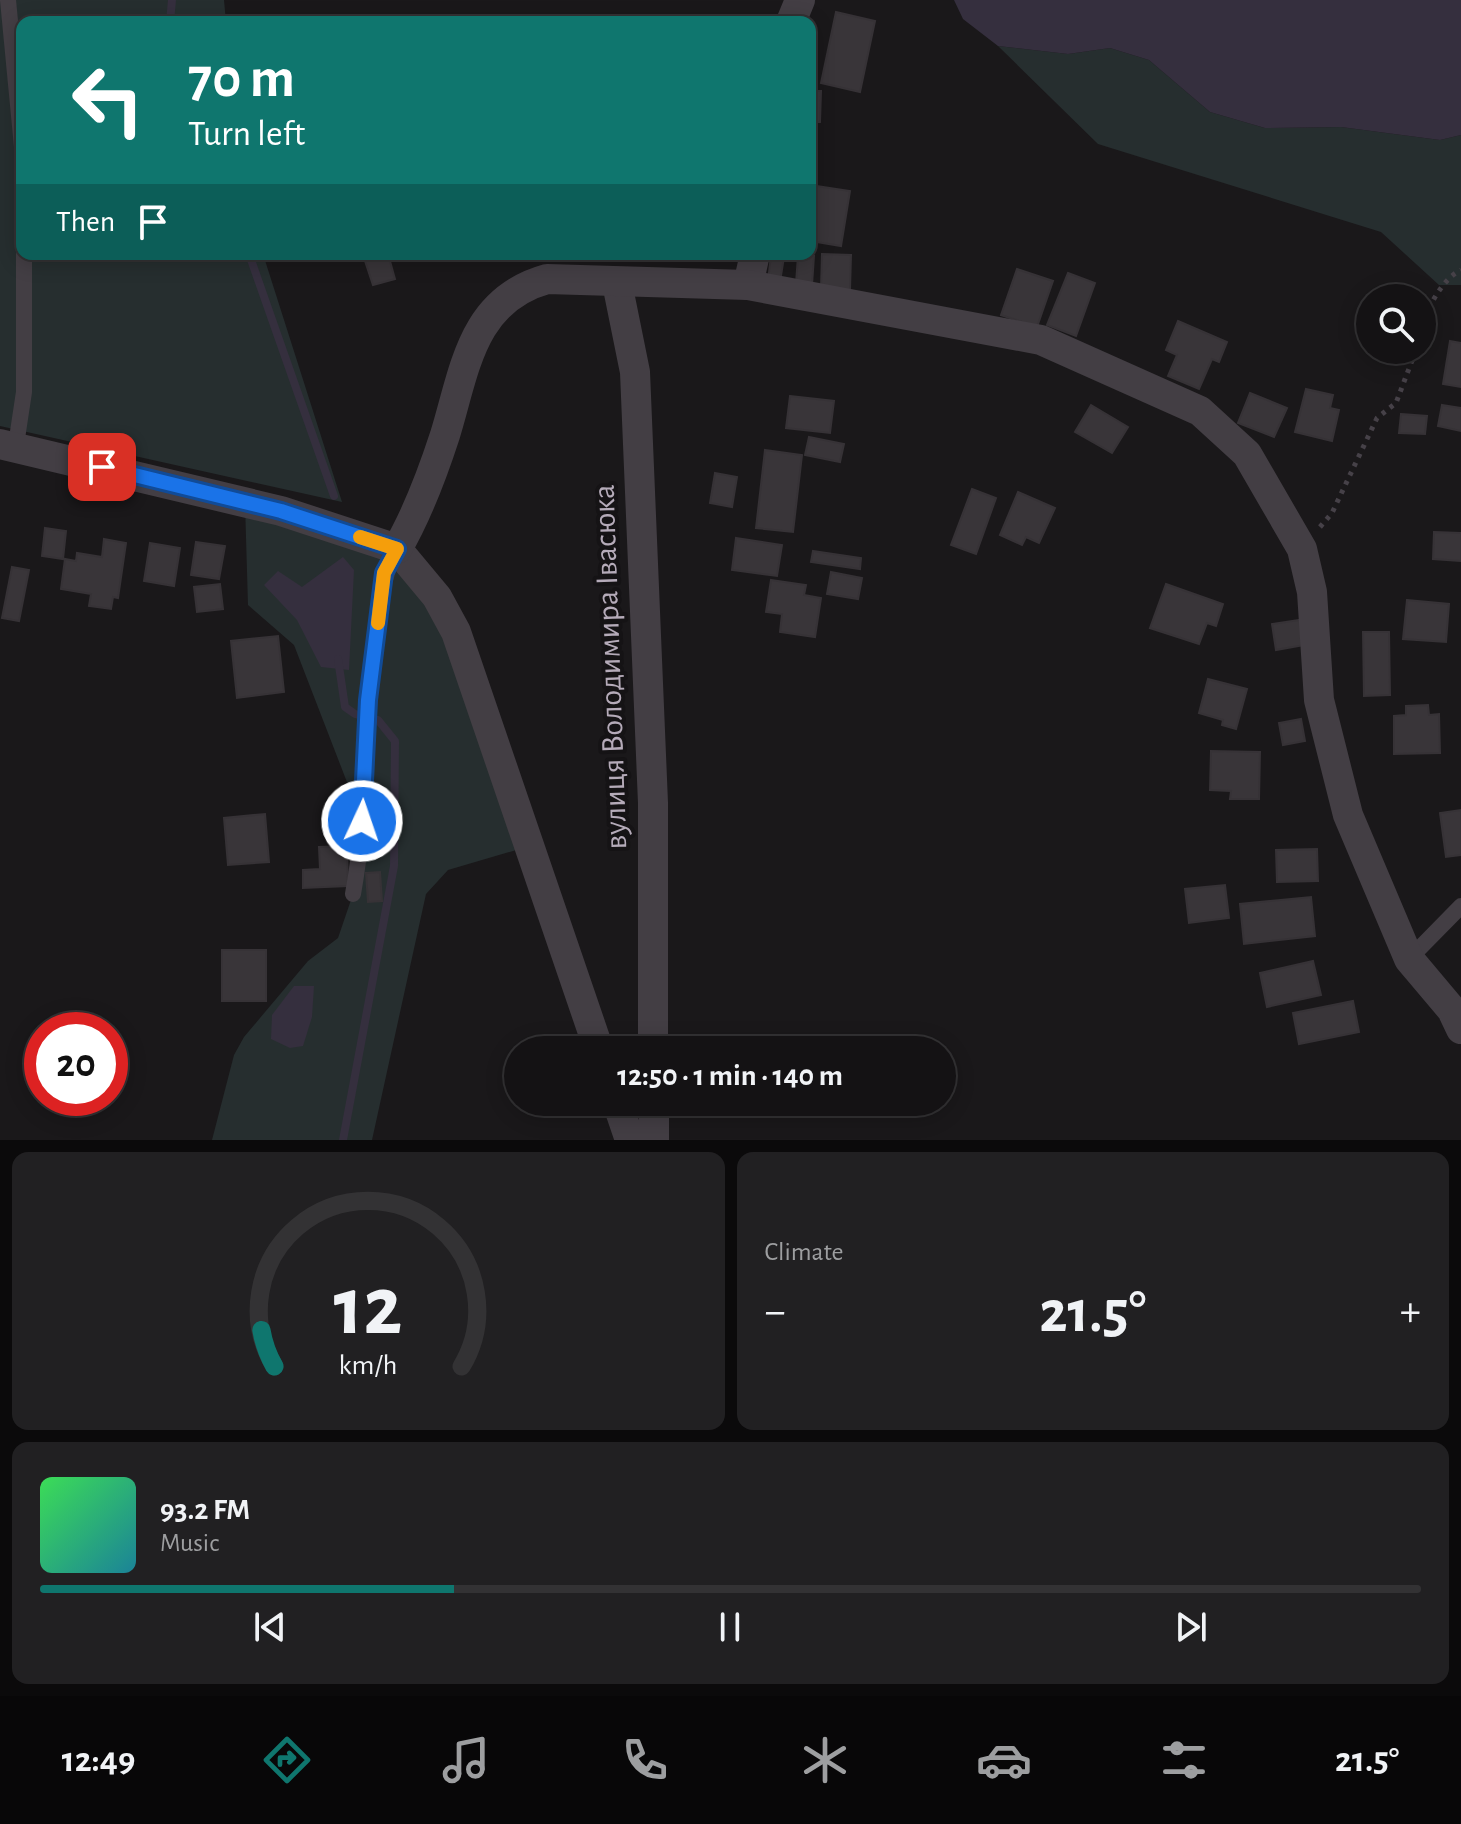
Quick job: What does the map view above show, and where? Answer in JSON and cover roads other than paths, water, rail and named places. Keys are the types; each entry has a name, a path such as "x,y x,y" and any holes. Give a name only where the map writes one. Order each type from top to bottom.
{"street":[{"path":"748,285 754,260"},
{"path":"397,549 417,516 478,331 502,302 520,287 547,279 748,285 1041,340 1200,411 1247,454 1302,549 1312,592 1319,700 1348,815 1409,959 1452,1010 1461,1029"},
{"name":"вулиця Володимира Івасюка","path":"617,283 635,372 653,803 653,1036"},
{"path":"8,444 281,511 397,549 437,597 456,632 594,1036"},
{"path":"622,1116 630,1140"},
{"path":"654,1116 654,1140"}],"lane":[{"path":"8,0 16,84"},
{"path":"8,444 24,392 24,260"},
{"path":"353,894 360,854 368,700 384,573 397,549"},
{"path":"1409,959 1461,906"}],"waterway":[{"path":"171,16 172,0"},
{"path":"251,260 334,496"},
{"path":"338,659 345,707 355,714 378,720 395,741 394,866 343,1140"}]}
